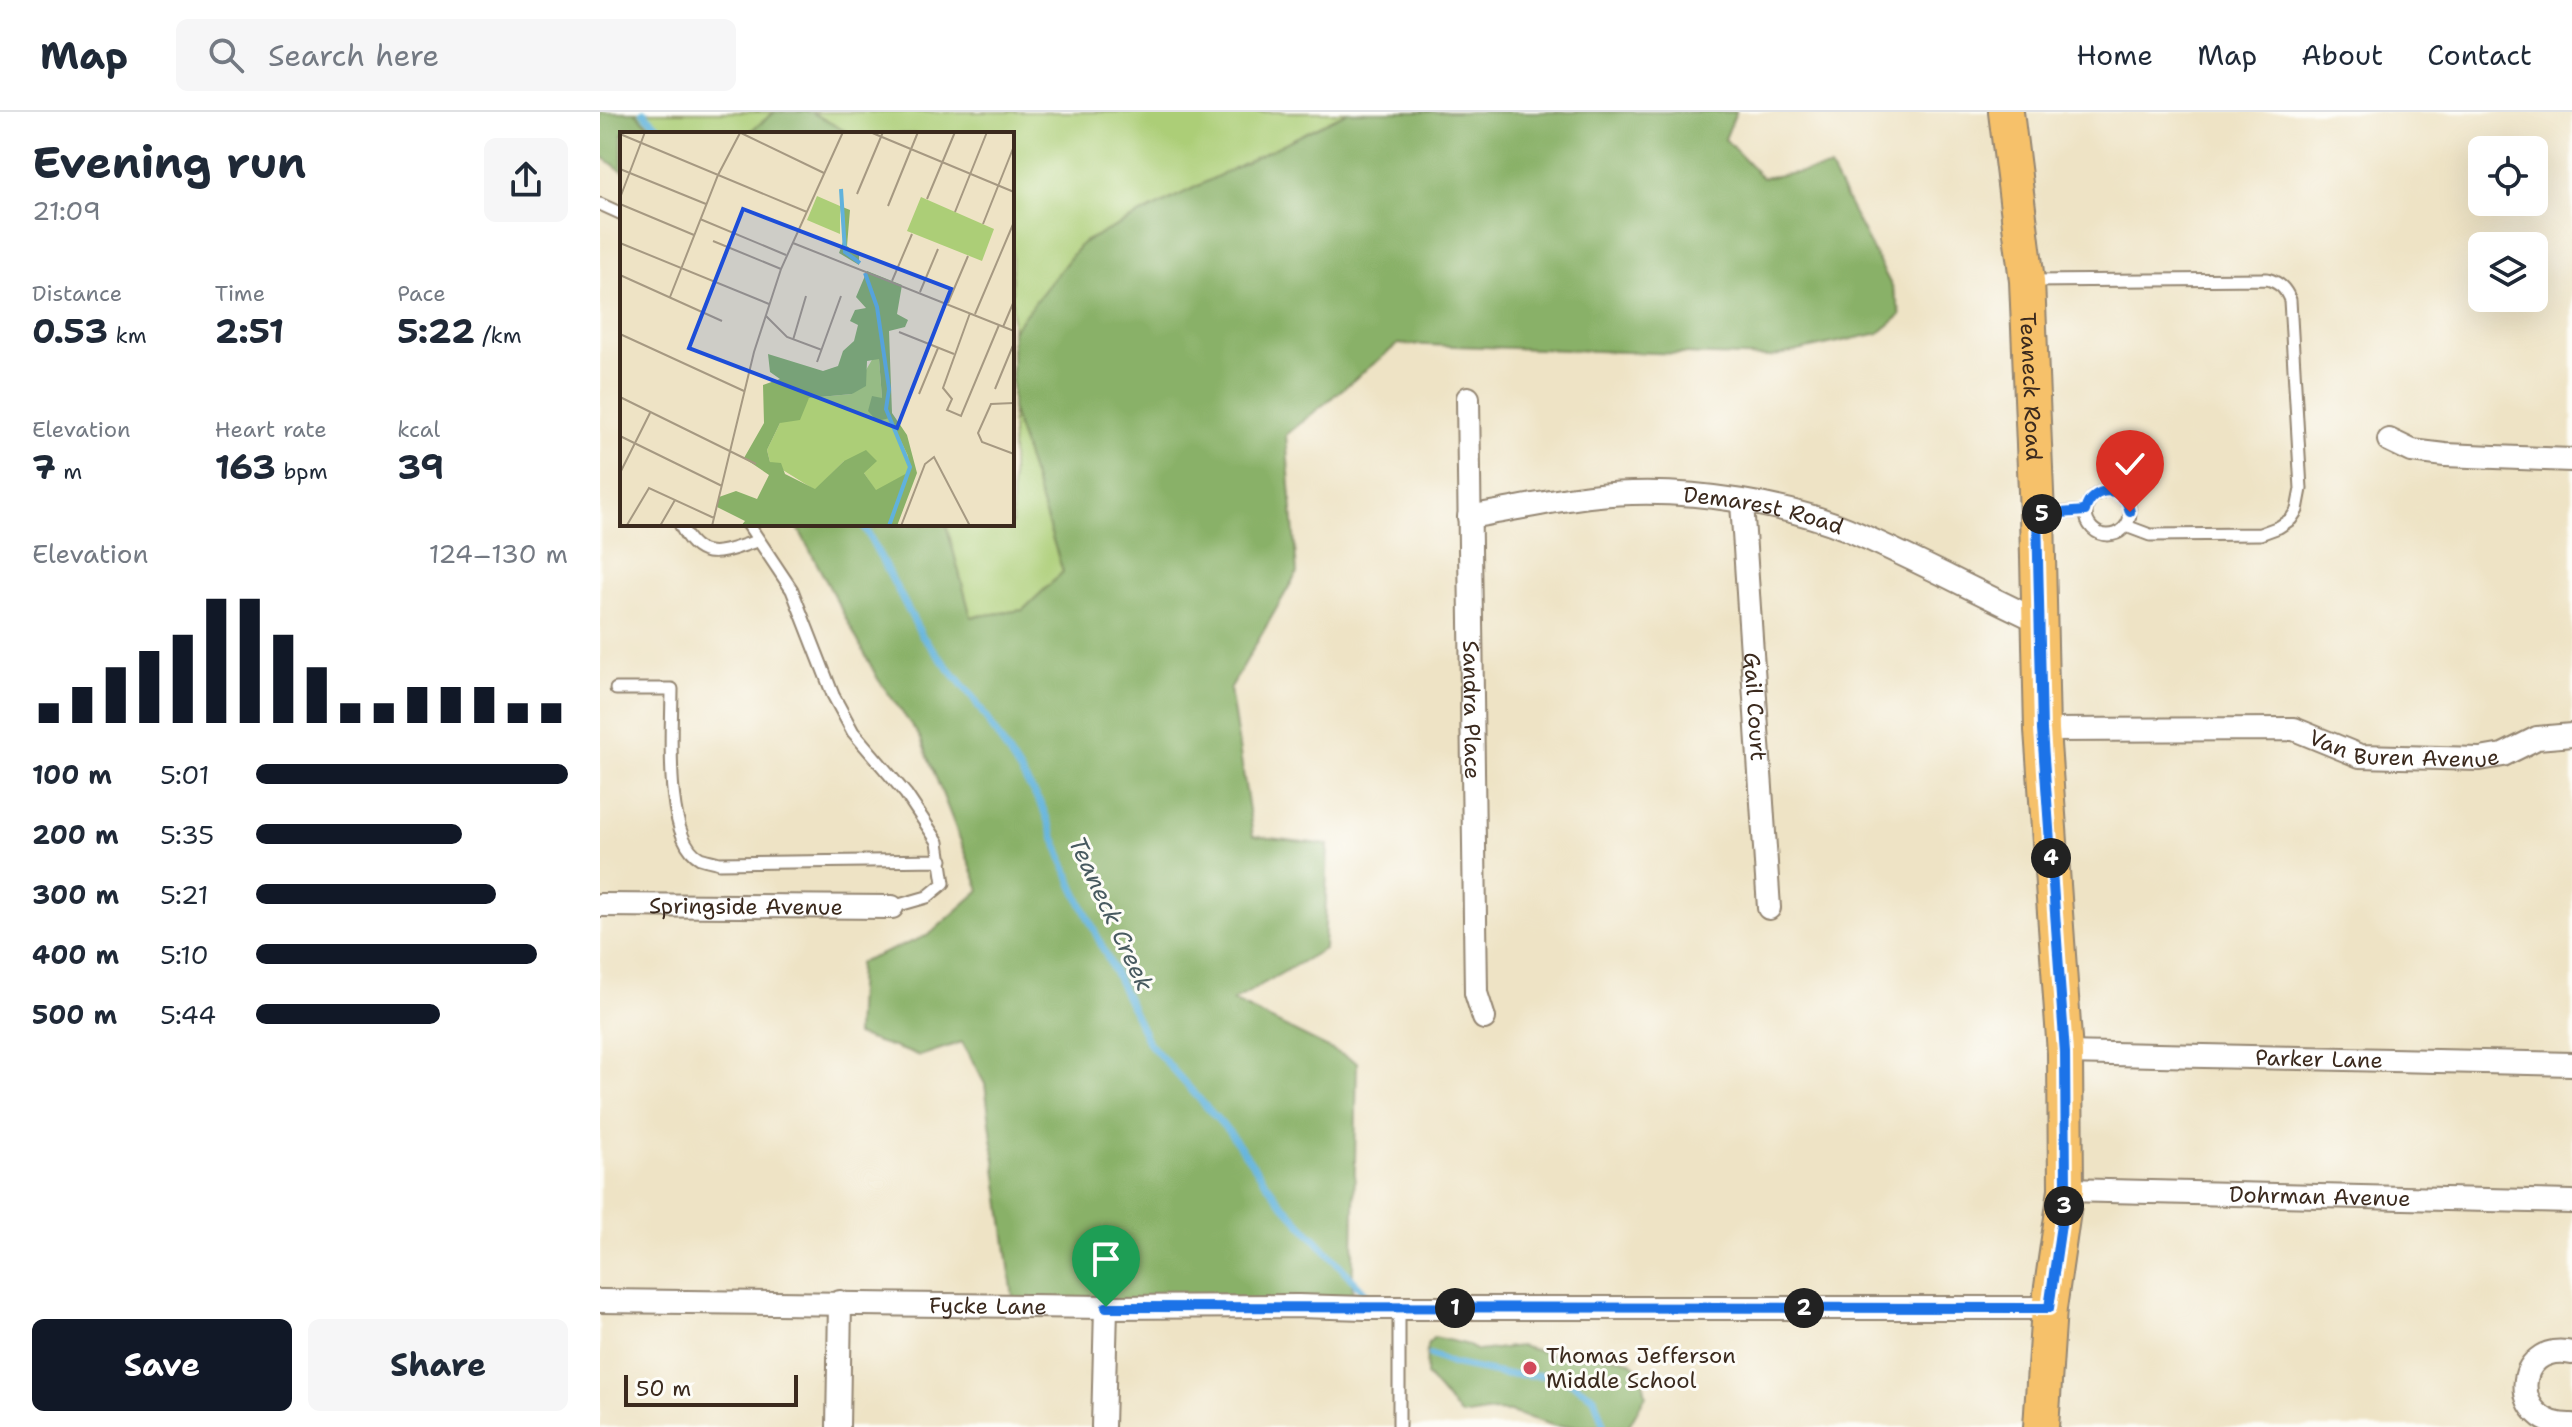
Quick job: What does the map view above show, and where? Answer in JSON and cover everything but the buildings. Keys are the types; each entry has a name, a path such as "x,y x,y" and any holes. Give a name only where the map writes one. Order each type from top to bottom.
{"main road":[{"name":"Teaneck Road","path":"2006,112 2027,281 2042,730 2065,1053 2066,1190 2049,1308 2041,1427"}],"street":[{"name":"Sandra Place","path":"1468,398 1476,993 1484,1018"},
{"path":"2389,440 2412,451 2445,455 2572,460"},
{"name":"Demarest Road","path":"1469,517 1579,498 1631,493 1691,494 1742,503 1802,514 1846,529 2039,621"},
{"name":"Gail Court","path":"1742,503 1769,908"},
{"name":"Van Buren Avenue","path":"2042,730 2294,729 2360,756 2480,759 2503,755 2537,738 2572,735"},
{"name":"Springside Avenue","path":"600,905 892,907"},
{"name":"Parker Lane","path":"2065,1053 2572,1064"},
{"name":"Dohrman Avenue","path":"2066,1190 2572,1202"},
{"name":"Fycke Lane","path":"600,1301 1106,1307 2049,1308"},
{"path":"838,1427 840,1302"},
{"path":"1103,1427 1106,1307"},
{"path":"2572,1353 2555,1352 2544,1356 2527,1374 2524,1386 2531,1410 2539,1419 2550,1425 2572,1425"}],"lane":[{"path":"600,204 620,213"},
{"path":"2027,281 2267,279 2281,284 2290,300 2301,489 2296,513 2279,527 2260,534 2150,535 2126,526"},
{"path":"2112,490 2119,493 2129,505 2126,526 2114,534 2100,534 2089,525 2085,511 2087,503 2097,492 2112,490"},
{"path":"2037,515 2085,511"},
{"path":"681,526 693,546 709,553 757,541"},
{"path":"749,526 792,590 833,695 853,732 906,794 938,842 944,883 927,897 892,907"},
{"path":"616,689 672,689 672,781 676,811 688,846 700,858 719,863 942,860"},
{"path":"1399,1308 1399,1421 1410,1427"}],"green space":[{"path":"600,112 635,112 656,132 620,132 620,170 600,155"},
{"path":"635,112 775,112 750,132 656,132"},
{"path":"775,112 811,112 846,132 750,132"},
{"path":"811,112 1348,112 1082,243 1014,328 1014,132 846,132"},
{"path":"1348,112 1736,112 1725,139 1762,178 1830,168 1893,289 1901,315 1879,333 1770,357 1398,344 1286,435 1297,573 1230,689 1253,836 1328,845 1324,949 1233,1001 1357,1062 1352,1308 1014,1305 985,1084 962,1042 920,1056 856,1035 859,963 929,935 980,890 920,737 878,679 797,526 947,526 971,617 1023,610 1063,572 1014,415 1014,328 1082,243"},
{"path":"1014,415 1063,572 1023,610 971,617 947,526 1014,526"},
{"path":"1434,1337 1465,1344 1478,1351 1520,1346 1562,1357 1610,1356 1630,1361 1641,1371 1646,1395 1628,1427 1555,1426 1510,1412 1461,1416 1426,1375 1427,1345"}],"waterway":[{"name":"Teaneck Creek","path":"643,112 663,132"},
{"name":"Teaneck Creek","path":"864,526 922,636 974,699 1042,806 1073,886 1148,1042 1229,1132 1278,1199 1364,1292"},
{"name":"Teaneck Creek","path":"1431,1355 1453,1364 1502,1374 1560,1376 1594,1397 1604,1427"}],"place":[{"name":"Thomas Jefferson Middle School","path":"1530,1368"}],"route":[{"path":"1106,1307 2049,1308 2066,1190 2065,1053 2042,730 2037,515 2085,511 2091,497 2105,490 2112,490 2125,498 2130,512"}]}
